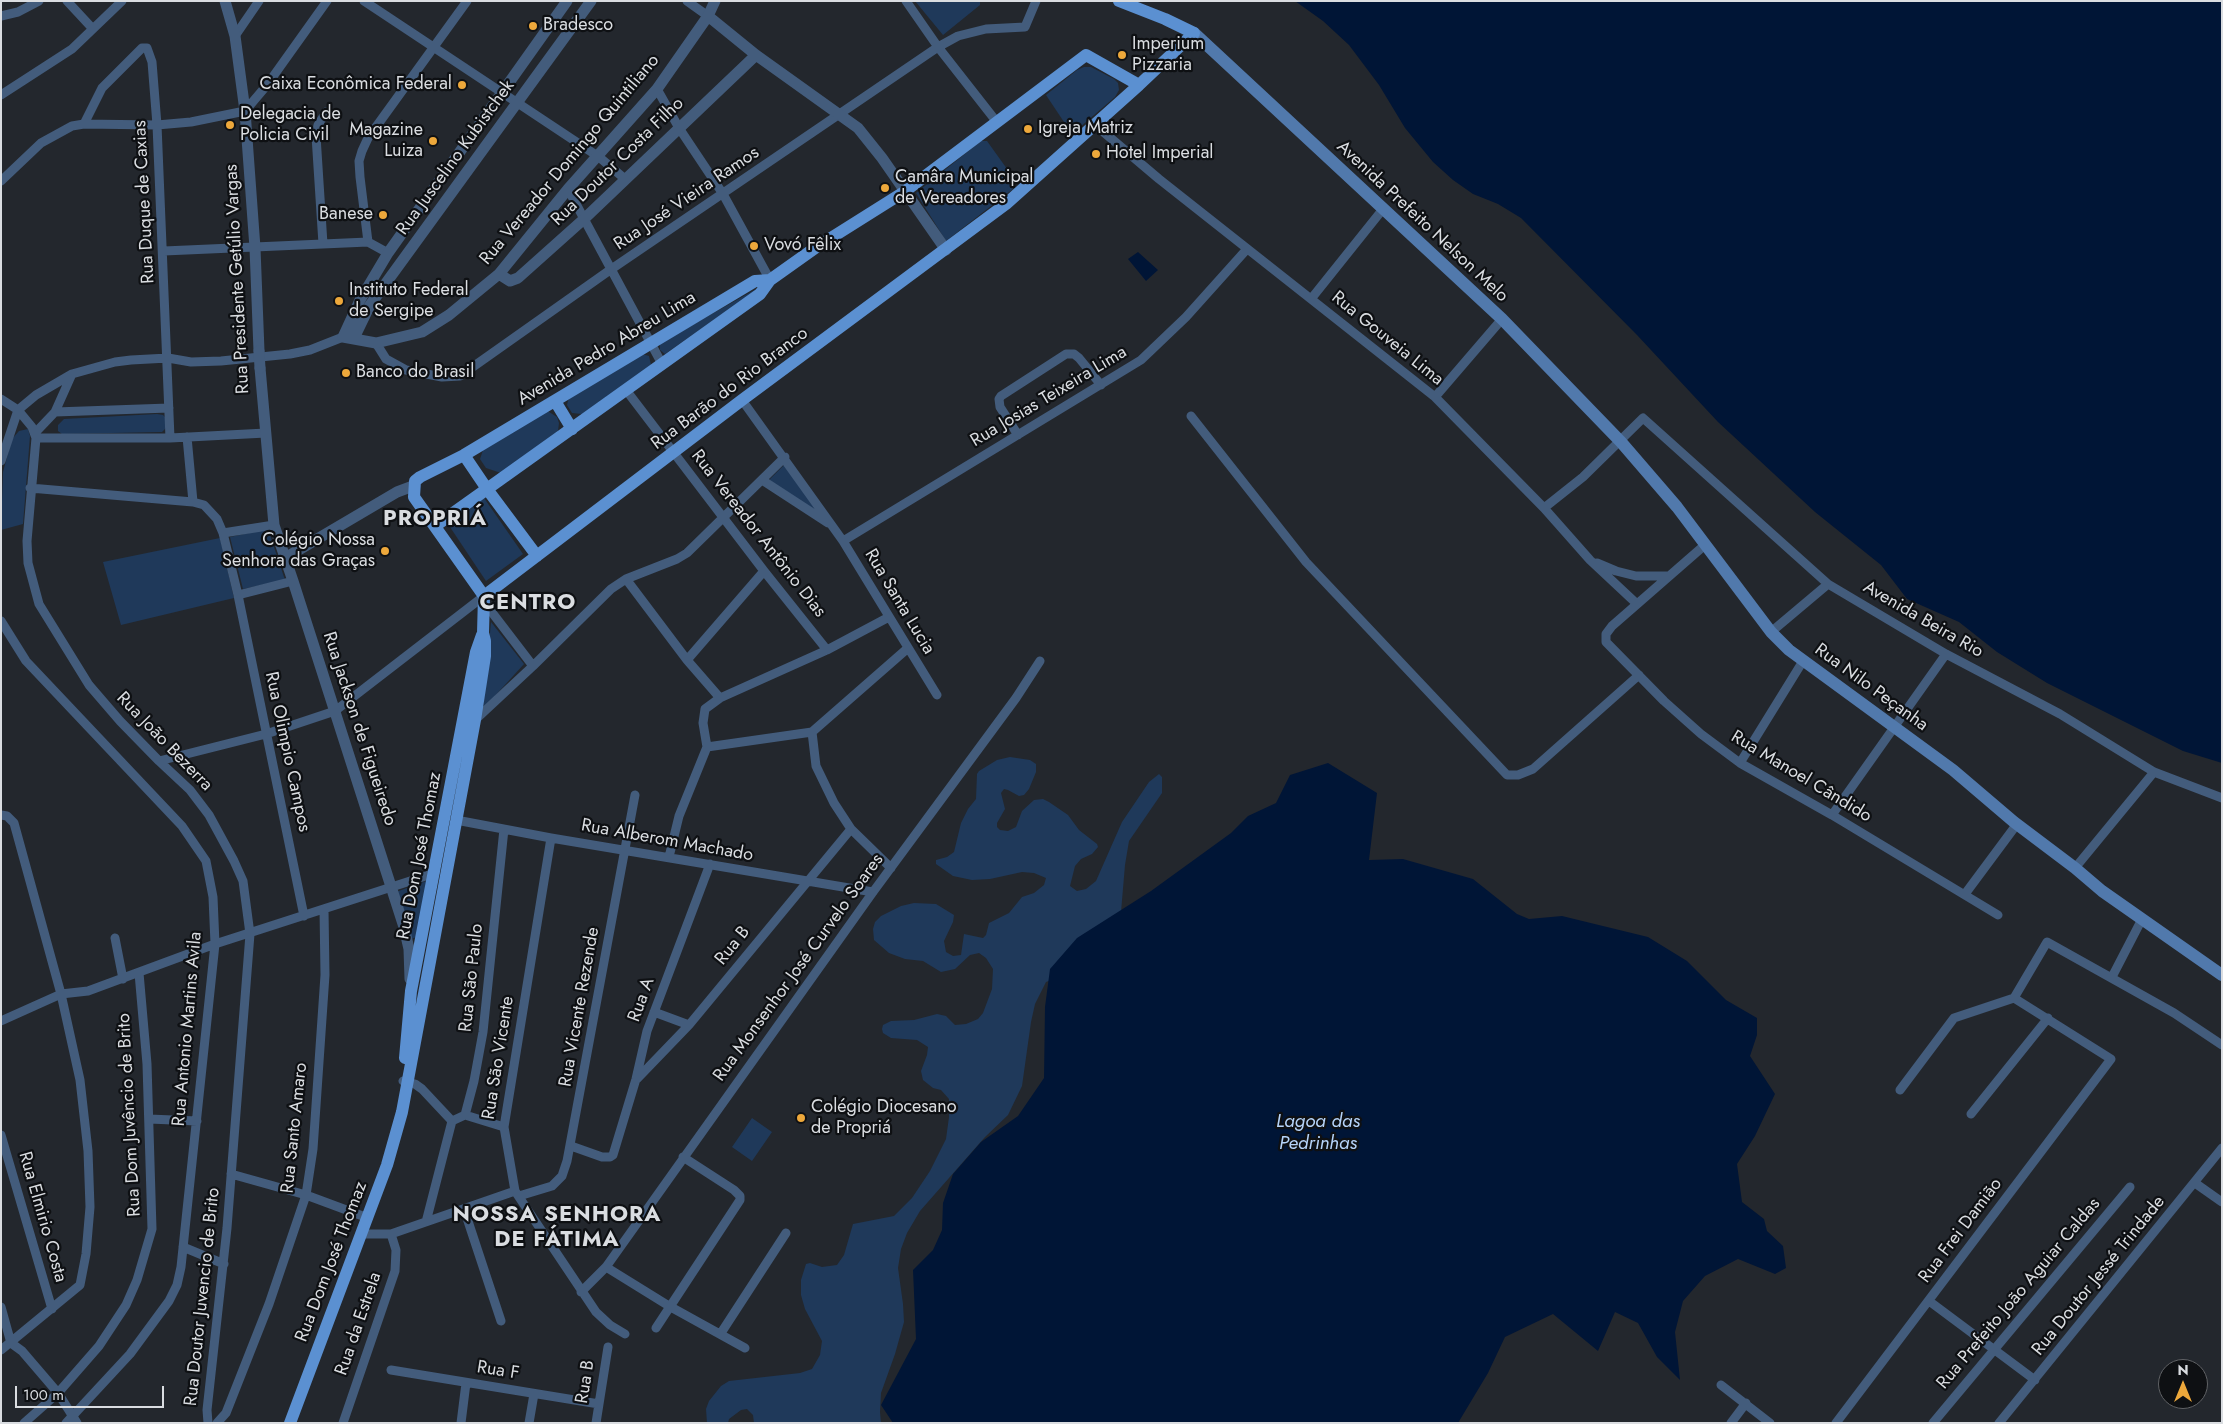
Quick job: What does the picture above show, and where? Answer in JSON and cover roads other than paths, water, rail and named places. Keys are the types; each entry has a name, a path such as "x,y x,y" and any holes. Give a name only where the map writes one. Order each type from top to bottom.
{"main road":[{"path":"1119,1 1194,33"},
{"name":"Rua Barão do Rio Branco","path":"484,599 537,556 742,400 1006,204 1194,33"},
{"name":"Avenida Prefeito Nelson Melo","path":"1194,33 1502,320 1621,442"},
{"name":"Avenida Pedro Abreu Lima","path":"434,526 760,294 770,280 814,248 904,192 996,121 1086,56 1139,85"},
{"name":"Avenida Pedro Abreu Lima","path":"414,486 420,477 464,455 754,281 770,280"},
{"path":"555,401 572,429"},
{"name":"Rua Nilo Peçanha","path":"1621,442 1706,544 1771,632 1789,650 1961,776 2017,824 2141,921 2222,975"},
{"path":"464,455 537,556"},
{"path":"414,486 414,497 484,599 483,633"},
{"name":"Rua Dom José Thomaz","path":"441,871 456,820 475,720 485,656 483,633"},
{"name":"Rua Dom José Thomaz","path":"441,871 462,727 476,652 483,633"},
{"path":"405,1081 426,946 441,871"},
{"name":"Rua Dom José Thomaz","path":"290,1423 387,1165 402,1112 410,991 426,946"}],"street":[{"path":"1,16 18,12 39,1"},
{"path":"67,1 93,29"},
{"path":"1,94 57,60 122,1"},
{"name":"Rua Presidente Getúlio Vargas","path":"225,1 235,36 245,111 255,248 258,359 274,525 285,558"},
{"path":"235,36 259,1"},
{"path":"1,181 41,143 72,126 84,124 158,125 191,122 245,111 268,85 327,1"},
{"path":"364,1 599,157 625,180"},
{"path":"368,242 360,177 359,161 362,151 368,138 467,1"},
{"name":"Rua Juscelino Kubistchek","path":"349,338 360,300 388,253 567,1"},
{"name":"Rua Juscelino Kubistchek","path":"349,338 370,306 590,1"},
{"path":"687,1 756,55 858,128 868,138 946,250"},
{"name":"Rua Vereador Domingo Quintiliano","path":"376,343 410,336 431,328 499,274 568,189 599,157 657,89 708,16 715,1"},
{"path":"906,1 938,47 996,121"},
{"name":"Rua José Vieira Ramos","path":"376,343 386,359 401,369 420,374 456,377 610,270 840,116 938,47 958,36 986,29 1025,27 1036,1"},
{"name":"Rua Duque de Caxias","path":"84,124 102,88 145,47 149,50 152,62 158,125 170,438"},
{"name":"Rua Doutor Costa Filho","path":"499,274 510,281 518,278 584,219 756,55"},
{"path":"657,89 679,128 723,194 770,280"},
{"path":"323,244 316,136 318,125 326,112"},
{"name":"Rua Gouveia Lima","path":"1094,124 1247,249 1435,397 1544,508 1590,560 1637,604"},
{"path":"568,189 662,364"},
{"path":"1311,299 1383,209"},
{"path":"164,251 368,242 388,253"},
{"name":"Rua Josias Teixeira Lima","path":"843,541 1141,360 1186,316 1247,249"},
{"path":"360,300 370,306"},
{"path":"1435,397 1502,320"},
{"path":"1,461 18,410 36,395 72,374 115,362 168,358 191,362 258,359 310,350 349,338 376,343"},
{"path":"1018,435 999,403 1001,396 1066,354 1079,358 1102,385"},
{"path":"35,435 55,412 72,374"},
{"name":"Rua Vereador Antônio Dias","path":"626,390 675,452 764,572 827,650"},
{"path":"1,399 18,410 35,435"},
{"name":"Rua Santa Lucia","path":"742,400 843,541 937,695"},
{"path":"55,412 169,408"},
{"path":"1191,416 1306,562 1507,775 1518,775 1533,768 1639,675"},
{"name":"Avenida Beira Rio","path":"1621,442 1643,418 1828,584 1946,654 2060,714 2154,772 2222,798"},
{"path":"35,435 170,438 266,433"},
{"name":"Rua João Bezerra","path":"35,435 27,541 28,563 39,604 89,685 159,762 190,790 209,815 225,842 242,881 250,934 232,1174"},
{"path":"30,488 193,502 187,437"},
{"path":"1544,508 1584,477 1621,442"},
{"path":"462,727 475,720 533,666 598,600 626,579 677,560 687,553 785,458"},
{"path":"762,480 832,526"},
{"path":"285,558 397,492 414,486"},
{"name":"Rua Olimpio Campos","path":"193,502 211,510 218,518 223,533 238,595 304,916"},
{"path":"223,533 274,525"},
{"path":"1637,604 1706,544"},
{"name":"Rua Jackson de Figueiredo","path":"285,558 409,949 410,991"},
{"path":"1590,560 1616,572 1636,576 1670,576"},
{"path":"687,660 764,572"},
{"path":"626,579 687,660 720,698"},
{"path":"238,595 293,580"},
{"path":"1771,632 1828,584"},
{"path":"159,762 266,734 335,712 484,599 533,666"},
{"name":"Rua Manoel Cândido","path":"1637,604 1608,630 1606,642 1701,734 1740,764 1832,815 1998,915"},
{"path":"670,857 681,810 707,746 703,712 707,706 720,698 827,650 889,617"},
{"name":"Rua Antonio Martins Avila","path":"1,621 26,661 182,826 206,861 213,897 215,944 183,1247 177,1285 169,1301 130,1354 72,1421"},
{"path":"707,746 812,732 908,648"},
{"path":"1832,815 1946,654"},
{"name":"Rua Monsenhor José Curvelo Soares","path":"582,1292 606,1267 873,892 1016,698 1040,661"},
{"path":"1740,764 1803,661"},
{"path":"812,732 813,750 822,780 850,829 891,868"},
{"path":"2075,868 2154,772"},
{"name":"Rua Vicente Rezende","path":"517,1193 552,1186 558,1182 562,1176 571,1146 635,794"},
{"path":"1,815 7,816 14,824 61,994 80,1080 88,1151 90,1207 86,1254 80,1285 12,1343 1,1350"},
{"name":"Rua Alberom Machado","path":"456,820 551,838 873,892"},
{"path":"1965,894 2017,824"},
{"name":"Rua São Paulo","path":"465,1115 474,1081 483,1032 504,829"},
{"name":"Rua B","path":"636,1079 689,1025 850,829"},
{"name":"Rua São Vicente","path":"551,838 504,1128 517,1193 596,1312 610,1325 625,1334"},
{"name":"Rua A","path":"571,1146 607,1158 613,1155 636,1079 643,1045 710,864"},
{"path":"1,1021 61,994 88,991 215,944 441,871"},
{"name":"Rua Santo Amaro","path":"217,1423 226,1413 269,1304 306,1195 313,1148 325,976 324,909"},
{"path":"2112,978 2141,921"},
{"path":"115,938 123,979"},
{"path":"1900,1090 1954,1018 2014,998 2047,942 2174,1014 2222,1045"},
{"name":"Rua Dom Juvêncio de Brito","path":"24,1423 58,1393 99,1346 126,1305 138,1280 152,1229 149,1119 139,973"},
{"path":"1971,1114 2048,1018 2014,998"},
{"path":"654,1012 689,1025"},
{"name":"Rua Frei Damião","path":"1836,1423 2111,1059 2048,1018"},
{"path":"405,1081 418,1086 432,1098 452,1121"},
{"path":"452,1121 465,1115 504,1128"},
{"path":"149,1119 197,1121"},
{"path":"426,1222 452,1121"},
{"name":"Rua Elmirio Costa","path":"1,1135 52,1309"},
{"name":"Rua Doutor Jessé Trindade","path":"1999,1423 2222,1148"},
{"path":"656,1328 669,1306 739,1205 740,1198 734,1190 683,1157"},
{"path":"232,1174 306,1195 368,1218"},
{"name":"Rua Doutor Juvencio de Brito","path":"208,1423 207,1410 224,1264 232,1174"},
{"path":"2195,1183 2222,1202"},
{"name":"Rua Prefeito João Aguiar Caldas","path":"1933,1423 2130,1187"},
{"path":"361,1234 391,1234 517,1193"},
{"path":"464,1209 501,1321"},
{"path":"721,1333 786,1233"},
{"name":"Rua da Estrela","path":"343,1423 395,1271 396,1250 391,1234"},
{"path":"183,1247 224,1264"},
{"path":"606,1267 669,1306 721,1333 745,1348"},
{"path":"1929,1301 2035,1380"},
{"path":"1,1307 12,1343 22,1351 58,1393 72,1421"},
{"name":"Rua B","path":"596,1423 608,1347"},
{"name":"Rua F","path":"391,1370 599,1404"},
{"path":"461,1423 466,1383"},
{"path":"1721,1385 1770,1423"},
{"path":"529,1423 534,1394"},
{"path":"1731,1423 1746,1403"}],"water":[{"path":"1295,1 2222,1 2222,763 2183,751 2047,683 1997,652 1959,622 1907,599 1881,565 1815,512 1718,422 1637,335 1521,218 1498,204 1473,194 1453,180 1433,162 1405,128 1379,85 1349,45 1323,21"},
{"path":"1138,252 1158,270 1146,281 1128,259"},
{"name":"Lagoa das Pedrinhas","path":"1328,763 1377,793 1369,860 1403,859 1473,879 1517,914 1529,919 1562,916 1648,937 1687,961 1726,1000 1757,1018 1757,1035 1750,1056 1775,1094 1755,1136 1737,1164 1742,1202 1764,1219 1767,1231 1783,1246 1786,1268 1775,1274 1738,1259 1705,1276 1683,1301 1675,1332 1680,1380 1657,1357 1638,1323 1615,1312 1598,1351 1553,1314 1505,1337 1488,1373 1458,1423 893,1423 881,1405 916,1339 913,1270 933,1250 942,1230 943,1203 953,1174 981,1142 1018,1116 1044,1078 1045,1007 1050,969 1077,938 1151,891 1231,833 1248,816 1276,803 1290,775"}],"place":[{"name":"Bradesco","path":"533,26"},
{"name":"Imperium Pizzaria","path":"1122,55"},
{"name":"Caixa Econômica Federal","path":"462,85"},
{"name":"Delegacia de Policia Civil","path":"230,125"},
{"name":"Igreja Matriz","path":"1028,129"},
{"name":"Magazine Luiza","path":"433,141"},
{"name":"Hotel Imperial","path":"1096,154"},
{"name":"Camâra Municipal de Vereadores","path":"885,188"},
{"name":"Banese","path":"383,215"},
{"name":"Vovó Fêlix","path":"754,246"},
{"name":"Instituto Federal de Sergipe","path":"339,301"},
{"name":"Banco do Brasil","path":"346,373"},
{"name":"Colégio Nossa Senhora das Graças","path":"385,551"},
{"name":"Colégio Diocesano de Propriá","path":"801,1118"}],"district":[{"name":"PROPRIÁ","path":"435,520"},
{"name":"CENTRO","path":"528,604"},
{"name":"NOSSA SENHORA DE FÁTIMA","path":"557,1228"}]}
